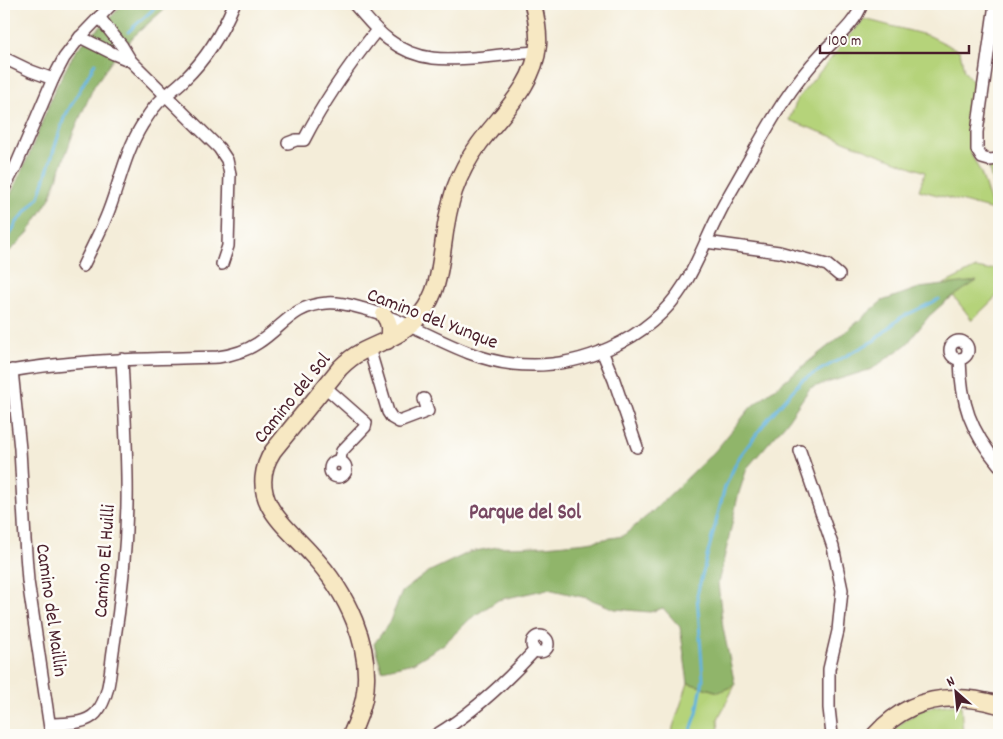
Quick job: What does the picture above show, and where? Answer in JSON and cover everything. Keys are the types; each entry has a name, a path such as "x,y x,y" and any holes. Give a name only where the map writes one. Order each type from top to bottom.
{"street":[{"path":"4,188 64,58 80,37 112,4"},
{"path":"83,266 109,212 121,173 136,136 149,114 185,79 207,54 221,32 234,4"},
{"path":"354,4 377,30 390,41 406,50 433,59 537,52"},
{"name":"Camino del Sol","path":"352,735 364,700 366,677 364,656 357,630 346,602 327,572 273,512 266,498 263,484 264,470 269,457 334,374 353,357 387,341 411,326 427,306 438,282 446,221 460,175 470,156 522,89 532,71 537,52 538,35 533,4"},
{"name":"Camino del Yunque","path":"8,371 122,359 218,357 233,354 257,344 303,308 327,302 344,304 384,315 465,352 512,364 541,365 555,363 581,358 616,345 653,321 683,288 691,275 718,214 781,106 808,69 855,18 862,4"},
{"path":"995,4 977,132 977,150 982,158 989,160 999,159"},
{"path":"99,17 122,46 131,61 219,148 227,160 230,174 229,238 222,264"},
{"path":"288,143 304,140 330,93 377,30"},
{"path":"80,37 131,61"},
{"path":"4,58 53,79"},
{"path":"706,242 779,252 827,265 839,275"},
{"path":"384,315 390,327 387,341"},
{"path":"369,348 388,412 392,418 399,422 428,411 424,399"},
{"path":"602,351 637,447"},
{"name":"Camino El Huilli","path":"50,730 92,717 102,704 108,686 119,615 126,531 127,472 122,359"},
{"path":"960,359 963,399 970,420 981,441 999,465"},
{"name":"Camino del Maillin","path":"8,371 20,449 27,572 50,730"},
{"path":"324,386 366,423 366,427 342,451 339,461"},
{"path":"800,451 833,547 842,590 838,631 829,669 829,708 832,735"},
{"path":"436,735 473,710 535,650"},
{"path":"875,735 900,714 920,704 942,698 966,698 999,705"}],"green space":[{"path":"123,4 170,4 134,36 111,62 94,86 74,131 50,198 28,233 4,257 4,209 29,155 55,89 76,50"},
{"path":"864,19 930,36 960,51 964,71 977,87 970,152 981,173 993,210 919,190 925,172 789,120 798,98"},
{"path":"999,167 999,217 989,168"},
{"path":"999,267 999,294 972,320 944,284 976,268 987,270"},
{"path":"977,281 946,301 929,316 907,344 872,369 810,388 786,423 747,468 738,496 718,583 723,628 735,685 719,692 688,683 680,627 663,608 650,612 615,609 587,598 548,589 498,600 470,619 444,644 413,663 382,670 374,644 389,623 402,592 428,572 470,552 497,547 545,546 623,536 653,511 716,450 751,407 882,301 919,288"},
{"path":"688,683 718,692 735,685 718,719 719,735 672,735"},
{"path":"961,703 963,735 886,735 925,708"}],"waterway":[{"path":"128,32 159,4"},
{"path":"4,245 17,222 39,197 64,118 95,63"},
{"path":"693,735 691,730 697,713 703,679 697,595 725,487 738,459 767,420 802,380 875,340 900,318 939,299"}],"district":[{"name":"Parque del Sol","path":"525,511"}]}
